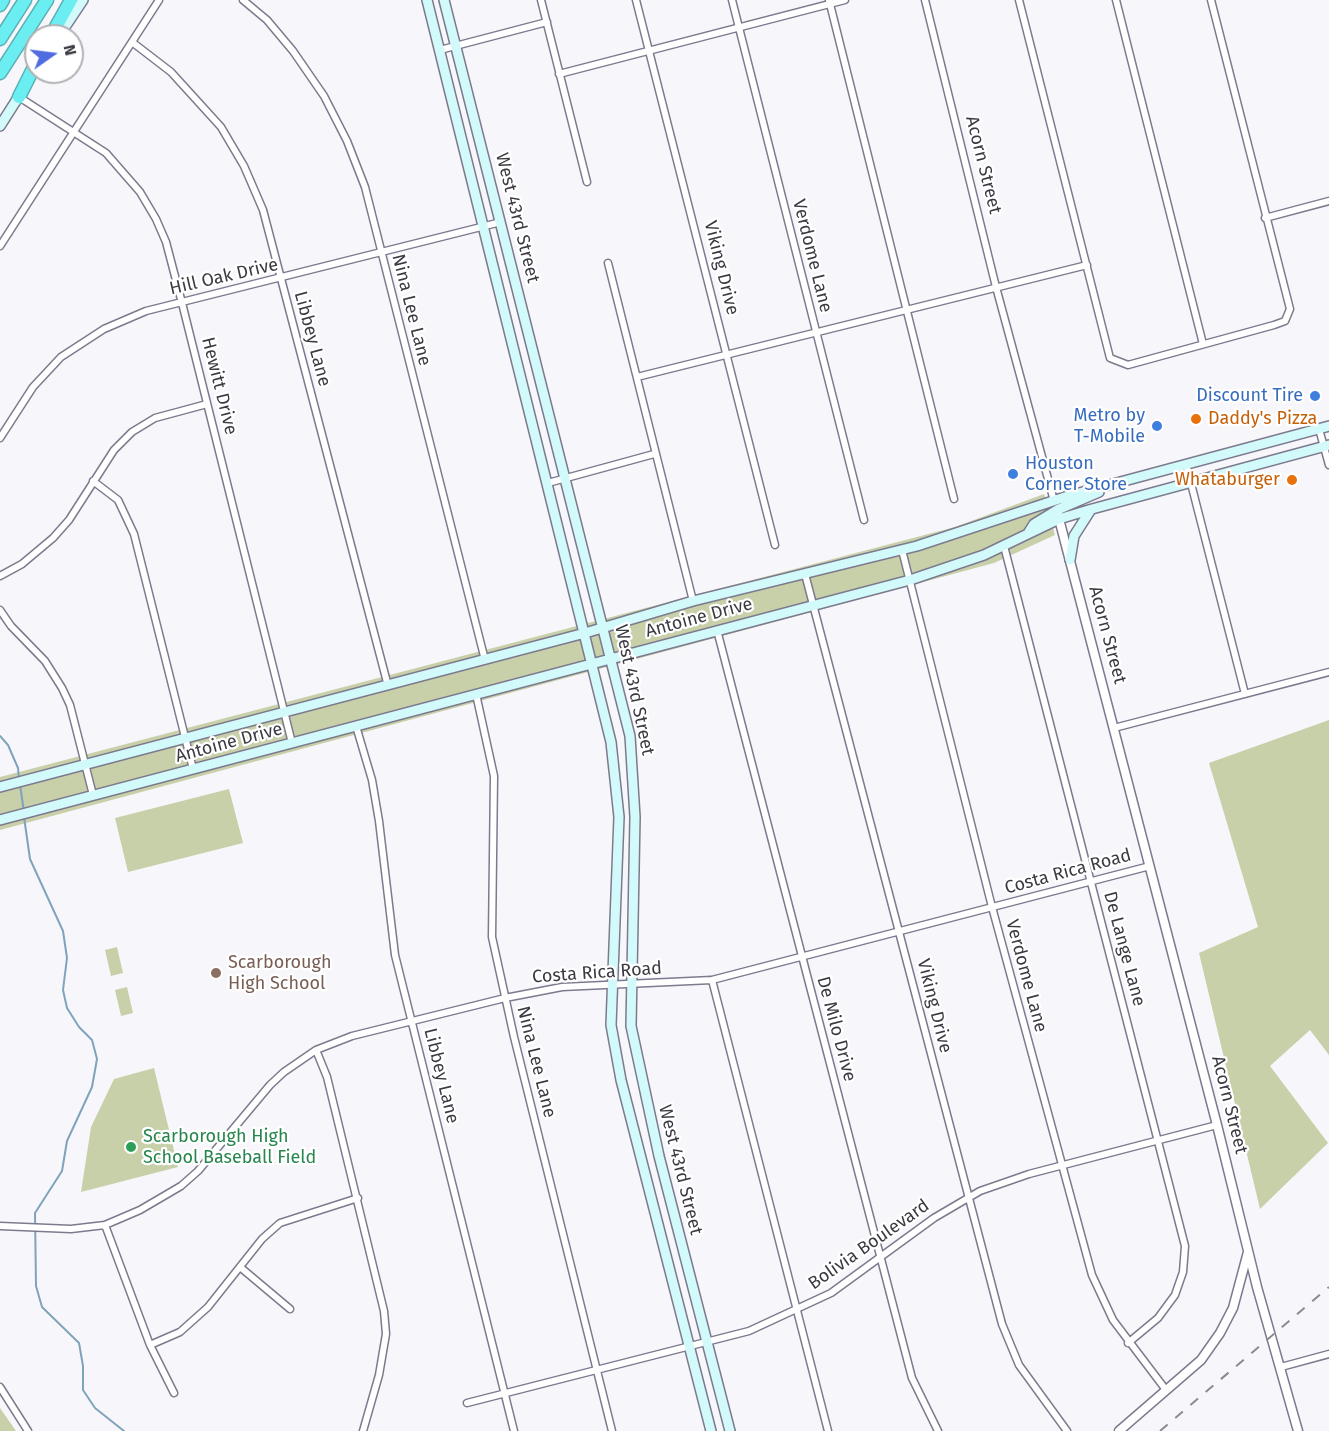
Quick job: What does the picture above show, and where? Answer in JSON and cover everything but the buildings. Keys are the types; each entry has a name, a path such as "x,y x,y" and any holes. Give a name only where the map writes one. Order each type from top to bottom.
{"highway":[{"path":"0,5 3,0"},
{"path":"0,39 25,0"},
{"path":"0,73 47,0"},
{"path":"58,24 71,0"},
{"path":"19,98 26,84"}],"main road":[{"path":"67,24 83,0"},
{"name":"West 43rd Street","path":"427,0 612,742 619,817 611,1025 621,1080 711,1431"},
{"name":"West 43rd Street","path":"444,0 630,736 635,817 631,1026 659,1155 730,1431"},
{"path":"0,126 28,84"},
{"path":"516,354 533,350"},
{"name":"Antoine Drive","path":"0,820 910,580 952,567 1004,546 1028,534 1034,524 1057,510 1108,485 1324,428"},
{"name":"Antoine Drive","path":"4,786 388,686 693,602 1057,510 1092,508 1327,446"},
{"path":"1070,560 1074,536 1092,508"},
{"path":"619,817 635,817"},
{"path":"642,1160 659,1155"}],"street":[{"path":"0,246 159,0"},
{"name":"Nina Lee Lane","path":"243,0 267,21 286,44 324,96 348,141 381,253 485,660"},
{"path":"541,0 587,182"},
{"name":"Viking Drive","path":"636,0 776,545"},
{"name":"Verdome Lane","path":"732,0 864,520"},
{"path":"559,74 739,28 829,2 845,0"},
{"name":"Acorn Street","path":"925,0 996,286 1114,728 1248,1251 1299,1431"},
{"path":"1019,0 1110,358 1128,365 1285,321 1290,309 1210,0"},
{"path":"1116,0 1203,344"},
{"path":"829,2 954,499"},
{"path":"440,50 547,22"},
{"name":"Libbey Lane","path":"132,42 177,79 221,127 244,166 263,210 388,686"},
{"name":"Hewitt Drive","path":"19,98 106,153 140,192 166,242 292,743"},
{"path":"1265,218 1329,201"},
{"name":"Hill Oak Drive","path":"0,438 33,387 61,357 104,329 146,311 501,222"},
{"path":"608,263 654,454 693,602"},
{"path":"637,377 906,308 1086,265"},
{"path":"0,576 22,564 53,538 69,520 114,450 132,432 155,418 207,404"},
{"path":"1324,428 1329,465"},
{"path":"548,483 654,454"},
{"path":"1186,464 1245,694"},
{"path":"93,481 118,500 129,518 194,770"},
{"name":"De Lange Lane","path":"1004,546 1160,1139 1185,1246 1183,1272 1175,1295 1158,1318 1128,1343"},
{"name":"Verdome Lane","path":"902,550 992,907 1092,1275 1113,1320 1128,1343 1166,1390"},
{"name":"Viking Drive","path":"805,574 1002,1324 1019,1365 1067,1431"},
{"path":"0,610 11,626 45,661 62,688 70,705 93,795"},
{"name":"De Milo Drive","path":"717,630 912,1378 938,1431"},
{"path":"1114,728 1329,672"},
{"name":"Nina Lee Lane","path":"476,694 494,776 492,937 612,1431"},
{"name":"Libbey Lane","path":"356,726 372,780 395,954 514,1431"},
{"name":"Costa Rica Road","path":"0,1226 47,1228 105,1225 140,1210 181,1186 198,1171 270,1085 316,1050 352,1036 505,998 562,987 712,980 1150,866"},
{"path":"712,980 799,1310 828,1431"},
{"path":"316,1050 327,1077 358,1198 380,1288 386,1334 363,1431"},
{"name":"Bolivia Boulevard","path":"467,1403 749,1331 799,1310 831,1293 880,1256 968,1197 1002,1182 1217,1125"},
{"path":"150,1345 180,1332 208,1307 262,1239 280,1223 358,1198"},
{"path":"105,1225 150,1345 174,1392"},
{"path":"1119,1431 1201,1360 1220,1333 1233,1308 1248,1251"},
{"path":"240,1267 290,1309"},
{"path":"1281,1367 1329,1354"},
{"path":"0,1387 28,1431"}],"green space":[{"path":"1044,494 1055,535 994,563 0,830 0,777 955,527"},
{"path":"1329,720 1329,1055 1310,1030 1270,1066 1328,1143 1260,1209 1199,953 1258,927 1209,763"},
{"path":"229,789 243,843 128,872 115,818"},
{"path":"117,947 123,973 111,976 105,950"},
{"path":"127,987 133,1013 121,1016 115,990"},
{"name":"Scarborough High School Baseball Field","path":"154,1068 178,1167 81,1192 91,1127 114,1079"},
{"path":"0,1408 16,1431 0,1431"}],"waterway":[{"path":"0,736 8,745 18,768 19,779"},
{"path":"20,785 24,812"},
{"path":"24,817 30,859 63,931 67,958 63,990 67,1008 79,1027 92,1040 97,1059 92,1087 67,1141 62,1171 35,1213 36,1286 42,1307 79,1343 83,1366 83,1390 95,1408 124,1431"}],"railway":[{"path":"1160,1431 1329,1287"}],"place":[{"name":"Discount Tire","path":"1315,396"},
{"name":"Daddy's Pizza","path":"1196,419"},
{"name":"Metro by T-Mobile","path":"1157,426"},
{"name":"Houston Corner Store","path":"1013,474"},
{"name":"Whataburger","path":"1292,480"},
{"name":"Scarborough High School","path":"216,973"},
{"name":"Scarborough High School Baseball Field","path":"131,1147"}]}
